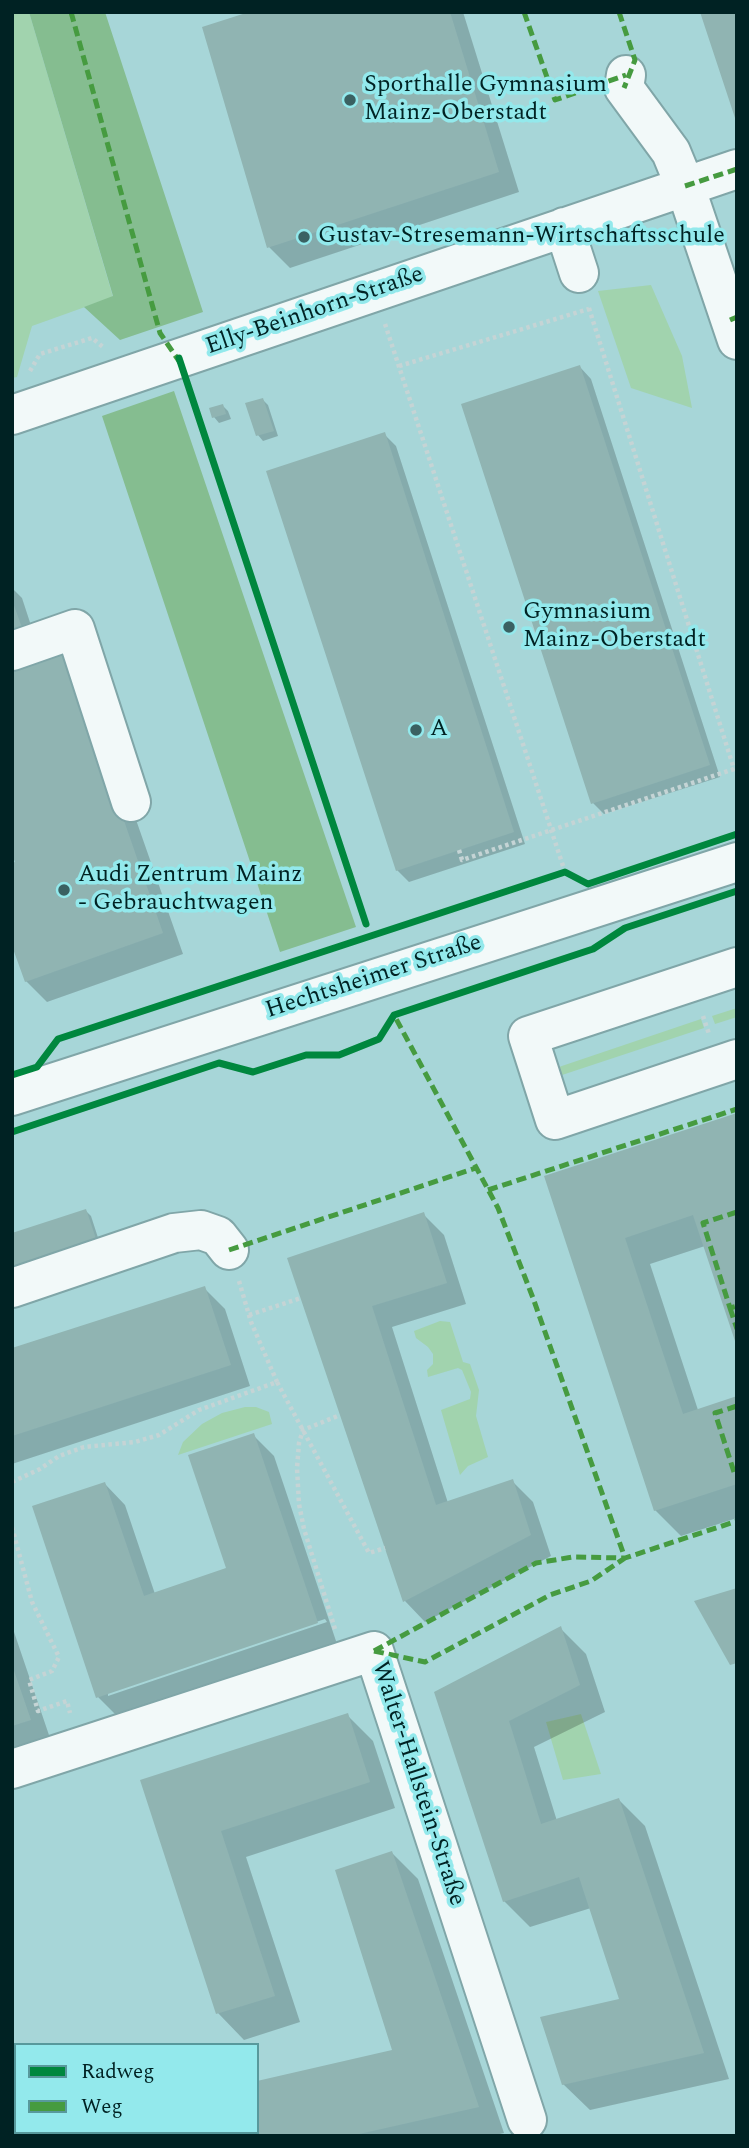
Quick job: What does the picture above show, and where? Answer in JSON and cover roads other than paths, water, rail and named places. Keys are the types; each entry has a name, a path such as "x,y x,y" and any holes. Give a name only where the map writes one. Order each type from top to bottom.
{"street":[{"path":"626,75 624,88 671,152 737,340"},
{"name":"Elly-Beinhorn-Straße","path":"12,415 109,366 373,292 737,169"},
{"path":"564,227 579,273"},
{"path":"12,651 75,629 131,802"},
{"name":"Hechtsheimer Straße","path":"12,1096 737,862"},
{"path":"737,967 528,1036 555,1119 737,1059"},
{"path":"12,1288 174,1233 201,1230 218,1236 229,1250"},
{"name":"Walter-Hallstein-Straße","path":"12,1769 374,1651 527,2120"}],"place":[{"name":"Sporthalle Gymnasium Mainz-Oberstadt","path":"350,100"},
{"name":"Gustav-Stresemann-Wirtschaftsschule","path":"304,237"},
{"name":"Gymnasium Mainz-Oberstadt","path":"509,627"},
{"name":"A","path":"416,730"},
{"name":"Audi Zentrum Mainz - Gebrauchtwagen","path":"64,890"}]}
